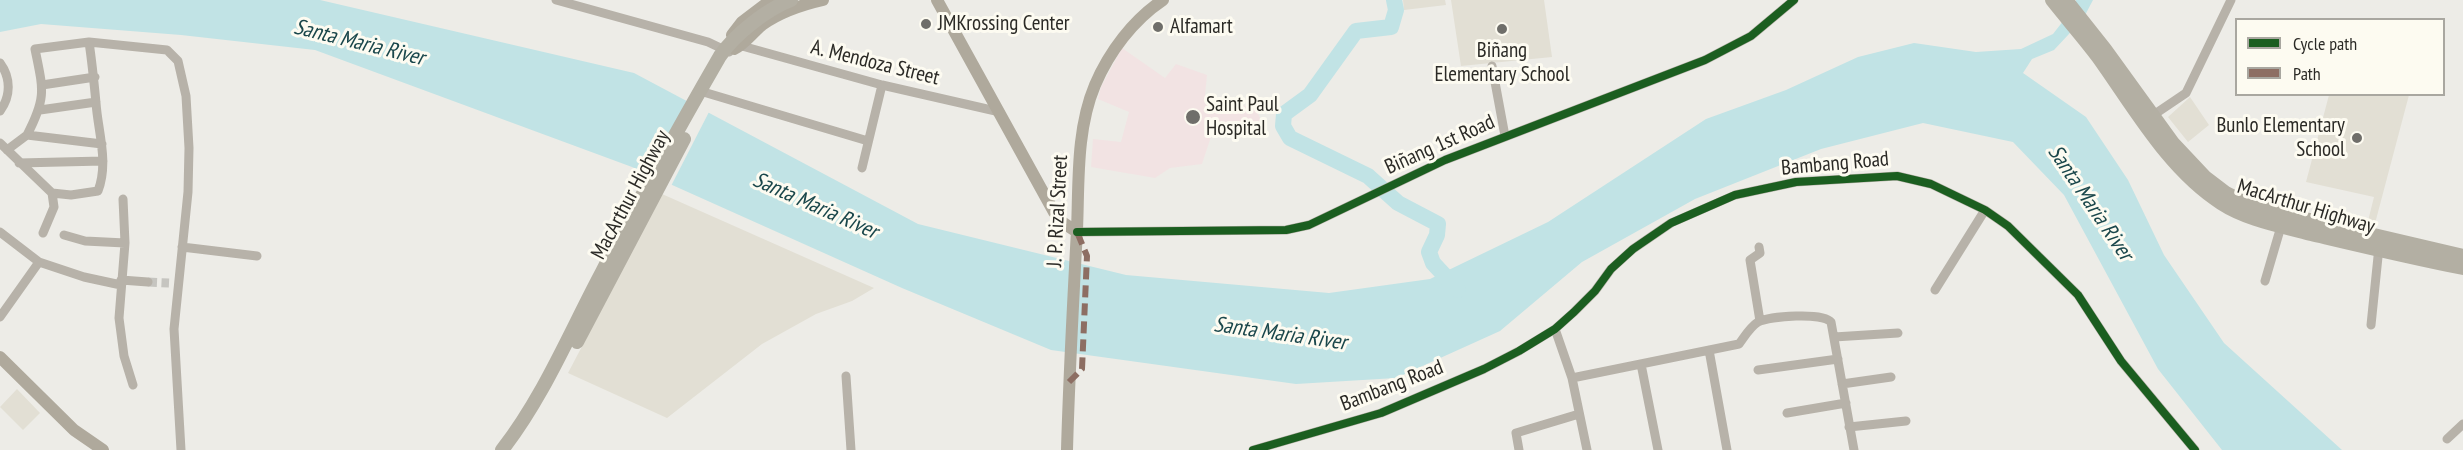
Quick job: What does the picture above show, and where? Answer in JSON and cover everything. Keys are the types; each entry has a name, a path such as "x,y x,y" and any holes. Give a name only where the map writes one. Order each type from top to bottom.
{"highway":[{"path":"734,45 769,11 791,0"},
{"name":"MacArthur Highway","path":"2052,0 2092,41"},
{"name":"MacArthur Highway","path":"2066,0 2092,41 2148,118 2191,163 2226,193 2282,220 2463,268"},
{"name":"MacArthur Highway","path":"513,450 555,383 653,188 703,94 734,45"},
{"name":"MacArthur Highway","path":"502,450 524,419 551,373 601,272 653,188"},
{"name":"MacArthur Highway","path":"2380,245 2463,256"}],"main road":[{"name":"MacArthur Highway","path":"771,0 742,22 730,37 734,45 772,18 823,0"},
{"path":"937,0 1054,212 1062,222 1077,232"},
{"name":"J. P. Rizal Street","path":"1066,450 1082,138 1088,108 1095,86 1121,40 1151,8 1162,0"},
{"path":"0,357 74,430 103,450"}],"street":[{"name":"A. Mendoza Street","path":"556,0 708,42 734,45 882,85 1000,112"},
{"name":"Biñang 1st Road","path":"1077,232 1299,228 1445,160 1715,55 1750,36 1794,0"},
{"path":"2148,118 2186,93 2231,0"},
{"path":"0,143 52,193 71,195 98,191 104,176 95,77 89,42"},
{"path":"7,150 27,135 40,110 42,85 35,49 89,42 166,50 178,61 186,96 189,148 188,192 182,247 174,283 174,329 181,450"},
{"path":"0,63 4,68 9,86 9,99 0,111"},
{"path":"1492,66 1504,136"},
{"path":"42,85 95,77"},
{"path":"862,168 882,85"},
{"path":"703,94 868,141"},
{"path":"40,110 96,102"},
{"path":"27,135 102,144"},
{"path":"20,163 103,161"},
{"name":"Bambang Road","path":"1253,450 1381,413 1484,369 1556,329 1595,291 1611,269 1633,249 1671,224 1736,195 1796,182 1897,176 1931,184 1985,210 2008,226 2078,295 2121,362 2195,450"},
{"path":"44,233 54,207 52,193"},
{"path":"123,199 125,243 119,318 124,356 133,385"},
{"path":"1935,290 1985,210"},
{"path":"2265,281 2282,220"},
{"path":"0,232 39,262 84,277 121,283 148,282"},
{"path":"64,235 85,241 125,243"},
{"path":"2371,325 2380,245"},
{"path":"182,247 257,256"},
{"path":"1759,247 1760,253 1750,260 1760,321"},
{"path":"0,317 39,262"},
{"path":"1572,378 1739,344 1751,327 1760,321 1810,315 1824,316 1831,322 1854,450"},
{"path":"1556,329 1572,378 1587,450"},
{"path":"1834,337 1898,333"},
{"path":"1708,350 1727,450"},
{"path":"1758,370 1838,359"},
{"path":"1641,364 1658,450"},
{"path":"846,376 851,450"},
{"path":"1842,384 1891,377"},
{"path":"1786,413 1846,404"},
{"path":"1519,450 1516,434 1579,414"},
{"path":"1850,427 1906,422"},
{"path":"2448,440 2463,424"}],"shaded area":[{"path":"1403,0 1445,0 1446,5 1404,10"},
{"name":"Biñang Elementary School","path":"1451,0 1544,0 1552,57 1461,66"},
{"name":"Saint Paul Hospital","path":"1122,48 1165,78 1176,64 1207,75 1205,95 1256,109 1263,125 1246,138 1212,134 1202,164 1170,168 1155,178 1091,167 1093,139 1121,142 1129,112 1098,99 1101,87"},
{"name":"Bunlo Elementary School","path":"2329,96 2409,96 2373,231 2366,229 2374,197 2306,182"},
{"path":"2190,97 2209,125 2188,142 2168,117"},
{"path":"662,194 874,288 852,301 816,314 762,344 667,418 568,373"},
{"path":"17,389 40,413 23,430 0,407"}],"water":[{"name":"Santa Maria River","path":"0,0 320,0 634,73 918,224 1126,275 1329,293 1430,279 1548,222 1706,119 1786,90 1858,57 1914,43 1976,52 2021,49 2053,34 2074,7 2076,0 2093,0 2083,19 2054,50 2032,59 2023,73 2086,117 2128,180 2164,255 2224,343 2342,450 2222,450 2158,369 2064,195 2013,142 1923,123 1821,149 1695,199 1582,262 1500,331 1396,378 1296,384 1051,350 902,288 632,167 315,50 181,35 41,24 0,32"}],"pier":[{"path":"689,98 710,110 670,188 648,178"}],"waterway":[{"path":"1394,0 1396,10 1391,27 1356,31 1310,95 1284,114 1283,126 1290,138 1368,176 1398,203 1438,224 1437,235 1429,252 1433,263 1458,290"}],"tunnel":[{"path":"148,282 169,283"}],"marked path":[{"path":"1069,382 1082,369 1087,256 1077,232"}],"cycle path":[{"path":"1077,232 1286,230 1309,225 1445,160 1705,60 1751,36 1794,0"},
{"path":"1253,450 1381,413 1484,369 1519,351 1555,329 1595,291 1611,269 1633,249 1671,223 1735,195 1796,182 1897,176 1931,184 1985,210 2008,226 2078,295 2121,361 2195,450"}],"place":[{"name":"JMKrossing Center","path":"926,24"},
{"name":"Alfamart","path":"1158,27"},
{"name":"Biñang Elementary School","path":"1502,29"},
{"name":"Saint Paul Hospital","path":"1193,117"},
{"name":"Bunlo Elementary School","path":"2357,138"}]}
